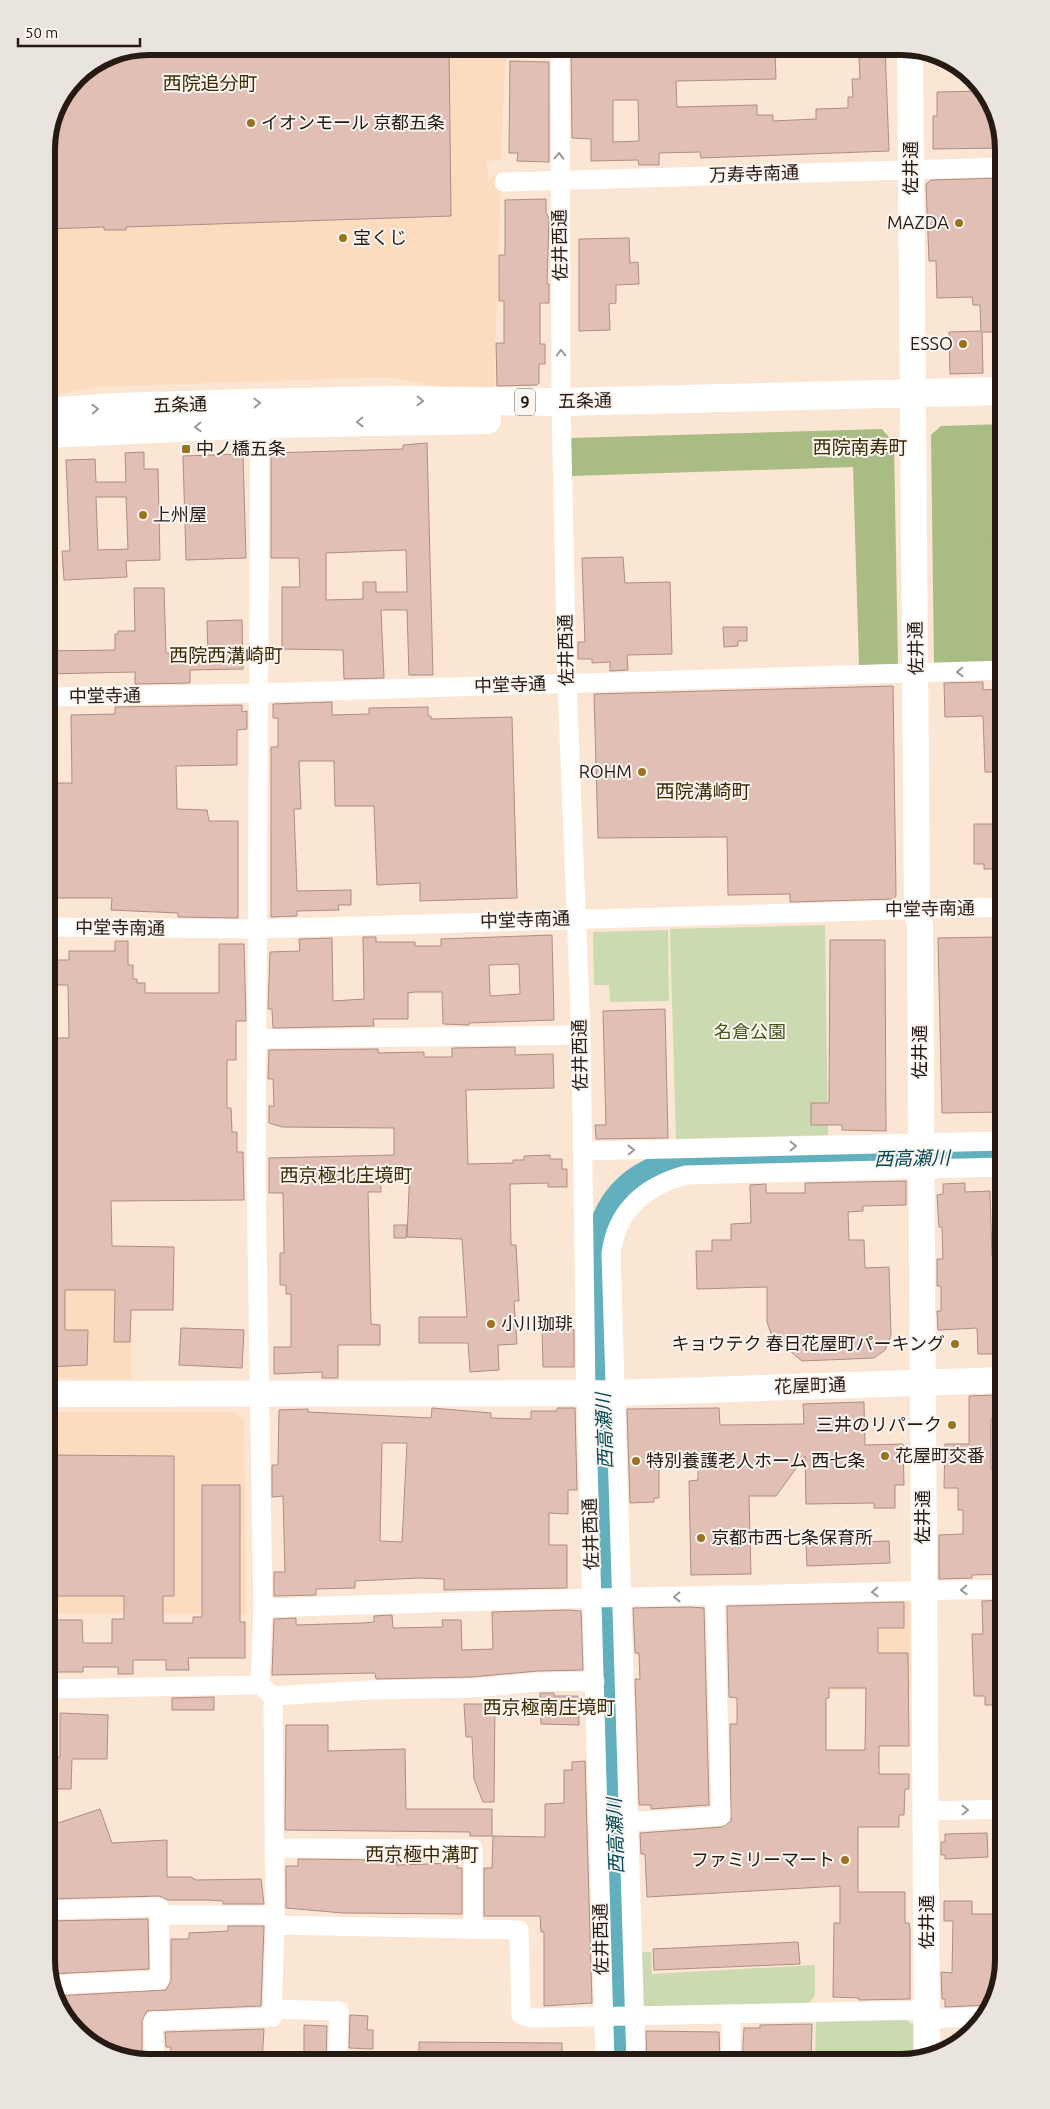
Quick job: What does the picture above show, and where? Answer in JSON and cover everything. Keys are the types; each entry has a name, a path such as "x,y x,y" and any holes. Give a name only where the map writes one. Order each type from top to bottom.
{"highway":[{"name":"五条通","path":"55,434 561,410 912,401 995,391"},
{"name":"五条通","path":"55,411 116,407 382,400 561,410"},
{"name":"五条通","path":"912,401 995,407"}],"street":[{"name":"佐井西通","path":"560,55 561,410 567,683 581,1035 582,1151 602,1392 593,1598 605,2054"},
{"name":"佐井通","path":"910,56 912,401 917,673 917,909 920,926 927,2050"},
{"name":"万寿寺南通","path":"504,182 559,182 995,167"},
{"path":"155,2054 153,2021 272,2017 275,1920 274,1848 263,1608 256,1177 259,928 260,424"},
{"name":"中堂寺通","path":"55,697 258,693 995,670"},
{"name":"中堂寺南通","path":"55,927 207,930 995,907"},
{"path":"258,1039 581,1035"},
{"path":"636,2054 622,1597 602,1392 613,1239 626,1211 653,1187 686,1175 920,1157 995,1143"},
{"path":"582,1151 920,1157 995,1166"},
{"name":"花屋町通","path":"55,1394 602,1392 995,1380"},
{"path":"263,1608 622,1597 995,1589"},
{"path":"629,1822 721,1816 715,1596"},
{"path":"55,1689 368,1690 474,1688 538,1682 595,1681"},
{"path":"926,1810 995,1809"},
{"path":"274,1848 473,1849 473,1929"},
{"path":"55,1910 159,1907 160,1980 58,1984"},
{"path":"159,1914 519,1930 521,2015 531,2018 731,2014 976,2016"},
{"path":"272,2009 339,2011 337,2054"},
{"path":"731,2014 731,2054"}],"shaded area":[{"path":"143,55 506,55 501,160 487,161 488,182 491,177 501,177 494,388 436,386 386,377 93,387 55,396 55,143 58,125 65,107 74,92 87,78 113,62"},
{"path":"55,1245 132,1246 131,1379 55,1378"},
{"path":"55,1412 235,1412 244,1420 246,1614 55,1613"},
{"path":"910,1597 911,1689 832,1690 831,1598"}],"green space":[{"path":"995,424 995,662 934,664 931,435 941,426"},
{"path":"882,429 894,443 898,666 859,666 853,467 571,476 571,438"},
{"name":"名倉公園","path":"825,925 828,1135 676,1139 670,929"},
{"path":"668,930 669,1001 610,1002 609,985 594,985 593,932"},
{"path":"639,1952 651,1952 652,1974 815,1965 815,1995 807,2006 642,2009"},
{"path":"905,2018 913,2025 913,2053 815,2054 816,2022"}],"water":[{"path":"995,572 995,592 992,588 993,574"}],"building":[{"name":"イオンモール 京都五条","path":"143,55 449,55 451,216 126,227 126,230 104,230 104,227 55,229 55,216 57,216 55,143 58,125 65,107 74,92 87,78 113,62 125,58"},
{"path":"571,55 775,55 776,79 676,81 677,107 757,105 757,115 773,115 773,121 816,119 816,109 848,108 848,97 853,97 852,79 860,79 859,58 862,58 862,55 885,55 889,151 701,158 700,152 659,153 659,165 639,165 638,160 591,161 591,139 572,138","holes":["613,100 638,100 639,141 613,142"]},
{"path":"510,61 549,62 549,162 517,161 518,153 509,153"},
{"path":"975,91 988,113 992,125 995,148 933,149 933,116 937,116 937,92"},
{"path":"995,178 995,332 982,332 983,373 950,374 949,332 981,331 980,305 973,305 972,297 937,298 936,261 929,261 926,184 931,180"},
{"path":"546,199 546,213 549,218 547,284 549,284 549,303 540,303 540,344 545,344 545,364 539,364 539,383 537,385 497,386 496,343 504,343 504,301 499,301 499,255 505,255 505,200"},
{"path":"629,238 630,263 638,262 639,284 616,285 616,303 609,304 610,330 579,331 579,239"},
{"path":"427,443 433,675 409,675 407,610 381,610 384,678 344,679 343,650 282,649 282,587 300,587 299,558 271,558 271,453 403,449 403,445","holes":["406,550 407,592 376,592 376,582 363,582 363,599 326,600 326,553"]},
{"path":"144,452 144,469 158,469 160,560 126,561 127,577 64,580 62,551 70,551 66,460 95,459 96,482 126,482 125,453","holes":["96,497 126,497 128,549 98,550"]},
{"path":"243,454 246,558 186,560 183,456"},
{"path":"623,557 625,583 670,582 672,654 627,655 628,670 610,671 610,662 592,663 592,659 578,659 578,642 585,642 582,558"},
{"path":"134,588 164,588 166,653 208,653 207,621 242,620 243,669 190,670 190,683 135,684 135,672 55,674 55,651 115,650 115,634 118,634 118,631 135,631"},
{"path":"723,627 747,627 747,641 738,641 738,646 724,647"},
{"path":"983,682 983,690 995,689 995,772 985,772 983,716 945,717 944,683"},
{"path":"893,686 896,895 894,899 790,902 790,894 728,895 727,837 598,838 594,694"},
{"path":"332,702 332,715 369,714 369,708 428,707 428,716 431,716 431,719 512,717 517,898 420,901 420,883 377,885 374,806 335,806 334,761 299,761 301,809 294,809 297,891 351,890 351,905 338,905 339,910 297,911 297,916 271,917 271,747 278,747 278,718 273,718 273,704"},
{"path":"242,705 242,712 247,711 247,729 237,730 237,765 176,766 177,809 207,810 209,821 238,821 238,918 178,917 178,913 111,910 112,898 55,898 55,787 56,783 72,783 71,715 115,714 115,707"},
{"path":"974,824 995,824 995,869 984,869 984,864 974,864"},
{"path":"552,935 554,1020 469,1023 469,1025 443,1024 442,992 415,992 408,993 408,1019 373,1019 374,1026 273,1028 272,1009 268,1009 270,952 300,951 299,939 332,938 333,1001 364,999 363,937 376,937 376,942 415,942 415,946 441,946 441,939","holes":["519,964 520,994 490,996 489,965"]},
{"path":"995,937 995,1112 942,1113 938,938"},
{"path":"830,940 885,940 886,1131 842,1130 842,1125 811,1125 811,1103 829,1103"},
{"path":"115,941 128,941 128,965 133,965 133,979 137,979 137,983 145,983 145,993 219,993 219,944 244,944 246,1021 236,1021 236,1060 227,1060 227,1108 231,1108 232,1132 237,1132 237,1152 243,1152 244,1200 111,1201 112,1246 174,1247 173,1310 131,1310 130,1342 114,1342 115,1290 65,1290 65,1330 88,1330 87,1365 55,1367 55,1038 69,1038 68,985 55,985 55,960 69,960 69,951 115,951"},
{"path":"665,1009 668,1138 596,1139 595,1125 606,1125 603,1011"},
{"path":"515,1047 515,1055 553,1054 554,1088 466,1090 468,1164 513,1163 513,1160 524,1160 524,1156 550,1155 550,1159 562,1159 562,1169 567,1169 567,1187 548,1187 548,1183 510,1184 511,1245 516,1245 519,1301 514,1301 517,1344 498,1345 499,1370 470,1372 468,1343 419,1343 419,1317 467,1317 462,1239 407,1237 410,1167 380,1168 381,1192 368,1192 371,1324 380,1325 380,1345 338,1345 338,1378 322,1378 322,1372 274,1374 274,1347 291,1347 291,1294 286,1294 286,1285 280,1285 280,1253 284,1253 283,1193 269,1193 269,1158 394,1155 394,1128 282,1127 269,1123 269,1106 274,1106 273,1079 268,1079 269,1050 378,1049 378,1053 424,1052 424,1057 452,1057 452,1048"},
{"path":"906,1181 906,1205 863,1206 863,1211 848,1212 849,1240 864,1240 865,1268 889,1267 891,1335 885,1350 874,1358 802,1361 772,1336 767,1322 767,1287 697,1289 696,1251 712,1251 712,1240 731,1240 731,1224 751,1223 750,1185 766,1184 766,1193 805,1193 805,1183"},
{"path":"965,1183 965,1192 990,1191 992,1256 995,1256 995,1354 978,1354 977,1328 938,1330 937,1311 941,1311 941,1286 937,1286 937,1259 943,1259 942,1227 939,1227 937,1195 943,1194 943,1184"},
{"path":"394,1225 407,1225 406,1238 394,1238"},
{"path":"181,1328 244,1330 242,1368 179,1365"},
{"path":"542,1329 574,1329 574,1367 543,1367"},
{"path":"995,1395 995,1419 991,1419 991,1469 994,1469 995,1488 995,1574 972,1575 972,1578 939,1579 939,1535 963,1534 963,1510 958,1510 958,1488 944,1488 945,1444 969,1444 969,1396"},
{"path":"864,1402 865,1445 903,1444 904,1485 895,1485 895,1508 874,1508 874,1503 806,1504 805,1456 776,1496 749,1496 751,1574 691,1575 689,1481 698,1480 698,1453 659,1455 659,1498 654,1498 654,1502 630,1503 627,1409 719,1408 720,1425 804,1424 803,1404"},
{"path":"432,1408 491,1413 491,1418 531,1419 531,1411 557,1411 557,1408 575,1408 577,1490 568,1490 568,1514 549,1513 549,1545 567,1545 567,1588 444,1590 444,1579 419,1578 355,1581 355,1588 316,1589 316,1595 274,1596 274,1572 285,1572 283,1496 272,1497 272,1465 278,1465 279,1410 308,1409 308,1412 431,1418","holes":["382,1443 407,1443 402,1542 380,1541"]},
{"path":"55,1455 174,1456 174,1596 163,1596 163,1623 193,1623 193,1617 202,1617 202,1485 240,1485 240,1622 245,1622 245,1658 188,1658 189,1670 166,1670 166,1660 133,1660 133,1674 118,1674 118,1667 83,1667 83,1672 55,1672 55,1620 82,1620 83,1643 112,1643 112,1619 124,1619 124,1596 55,1596"},
{"path":"889,1541 890,1563 807,1566 806,1544"},
{"path":"995,1600 995,1705 985,1705 985,1696 974,1696 972,1634 983,1634 982,1601"},
{"path":"904,1602 904,1628 878,1628 878,1653 908,1653 909,1746 879,1746 879,1774 909,1774 909,1789 905,1789 904,1815 899,1815 899,1827 858,1827 858,1892 905,1892 905,1923 909,1923 910,1929 910,1999 859,2000 859,1998 833,1997 834,1923 840,1923 840,1886 647,1897 645,1854 641,1854 640,1833 722,1827 731,1821 730,1724 737,1724 737,1698 729,1697 727,1606","holes":["829,1688 866,1688 865,1750 826,1750 826,1698 829,1698"]},
{"path":"633,1608 704,1608 709,1805 651,1809 651,1805 639,1805 635,1679 640,1679 639,1653 635,1653"},
{"path":"581,1611 583,1670 538,1671 471,1677 376,1679 375,1673 272,1675 274,1619 296,1618 296,1625 363,1623 374,1622 374,1616 392,1615 393,1628 443,1627 442,1620 461,1620 462,1650 493,1649 492,1612"},
{"path":"540,1693 554,1693 554,1696 578,1696 579,1725 541,1724"},
{"path":"214,1697 214,1710 172,1710 172,1698"},
{"path":"464,1704 495,1704 494,1802 483,1802 474,1779 472,1737 466,1737"},
{"path":"60,1713 108,1715 107,1759 72,1759 71,1789 56,1789 57,1757 60,1757"},
{"path":"286,1725 328,1725 328,1751 405,1749 406,1809 492,1809 492,1836 470,1836 470,1832 285,1830"},
{"path":"585,1761 592,2003 544,2006 544,1932 541,1932 540,1916 484,1916 484,1868 492,1868 493,1836 545,1837 545,1804 564,1803 564,1770 572,1770 572,1762"},
{"path":"100,1809 112,1843 167,1840 167,1877 191,1877 196,1880 261,1879 264,1904 223,1904 223,1901 168,1900 159,1896 55,1899 55,1824"},
{"path":"987,1833 988,1857 945,1859 945,1855 941,1855 941,1842 945,1842 945,1834"},
{"path":"298,1859 377,1860 397,1862 397,1865 457,1863 457,1868 462,1868 462,1914 343,1913 286,1908 286,1866 298,1866"},
{"path":"944,1901 972,1901 972,1914 995,1914 994,1972 992,1984 983,2005 945,2007 945,1999 942,1999 941,1972 952,1973 953,1921 944,1921"},
{"path":"148,1919 149,1969 56,1974 55,1921"},
{"path":"228,1926 264,1926 261,2006 147,2011 142,2021 142,2053 119,2049 107,2044 87,2031 78,2022 62,1996 166,1990 171,1980 171,1939 189,1939 189,1933 228,1931"},
{"path":"798,1942 800,1964 654,1970 653,1949"},
{"path":"350,2015 368,2016 367,2030 373,2030 373,2049 349,2048"},
{"path":"812,2024 811,2054 742,2054 744,2028 760,2028 760,2025"},
{"path":"304,2025 327,2026 326,2054 304,2054"},
{"path":"264,2029 263,2054 171,2054 171,2047 166,2047 165,2032"},
{"path":"646,2031 719,2032 720,2054 647,2054"},
{"path":"419,2042 562,2043 562,2054 419,2054"}],"waterway":[{"path":"995,537 995,545"},
{"name":"西高瀬川","path":"960,1158 973,1149"},
{"path":"741,1162 754,1153"},
{"name":"西高瀬川","path":"621,2054 599,1260 601,1242 611,1211 619,1199 642,1178 674,1165 995,1156"}],"place":[{"name":"イオンモール 京都五条","path":"251,123"},
{"name":"MAZDA","path":"959,223"},
{"name":"宝くじ","path":"343,238"},
{"name":"ESSO","path":"963,344"},
{"name":"中ノ橋五条","path":"186,449"},
{"name":"上州屋","path":"143,515"},
{"name":"ROHM","path":"642,772"},
{"name":"小川珈琲","path":"491,1324"},
{"name":"キョウテク 春日花屋町パーキング","path":"955,1344"},
{"name":"三井のリパーク","path":"952,1425"},
{"name":"花屋町交番","path":"885,1456"},
{"name":"特別養護老人ホーム 西七条","path":"636,1461"},
{"name":"京都市西七条保育所","path":"701,1538"},
{"name":"ファミリーマート","path":"845,1860"}],"district":[{"name":"西院追分町","path":"210,83"},
{"name":"西院南寿町","path":"860,447"},
{"name":"西院西溝崎町","path":"226,655"},
{"name":"西院溝崎町","path":"703,791"},
{"name":"西京極北庄境町","path":"346,1175"},
{"name":"西京極南庄境町","path":"549,1707"},
{"name":"西京極中溝町","path":"422,1854"}]}
